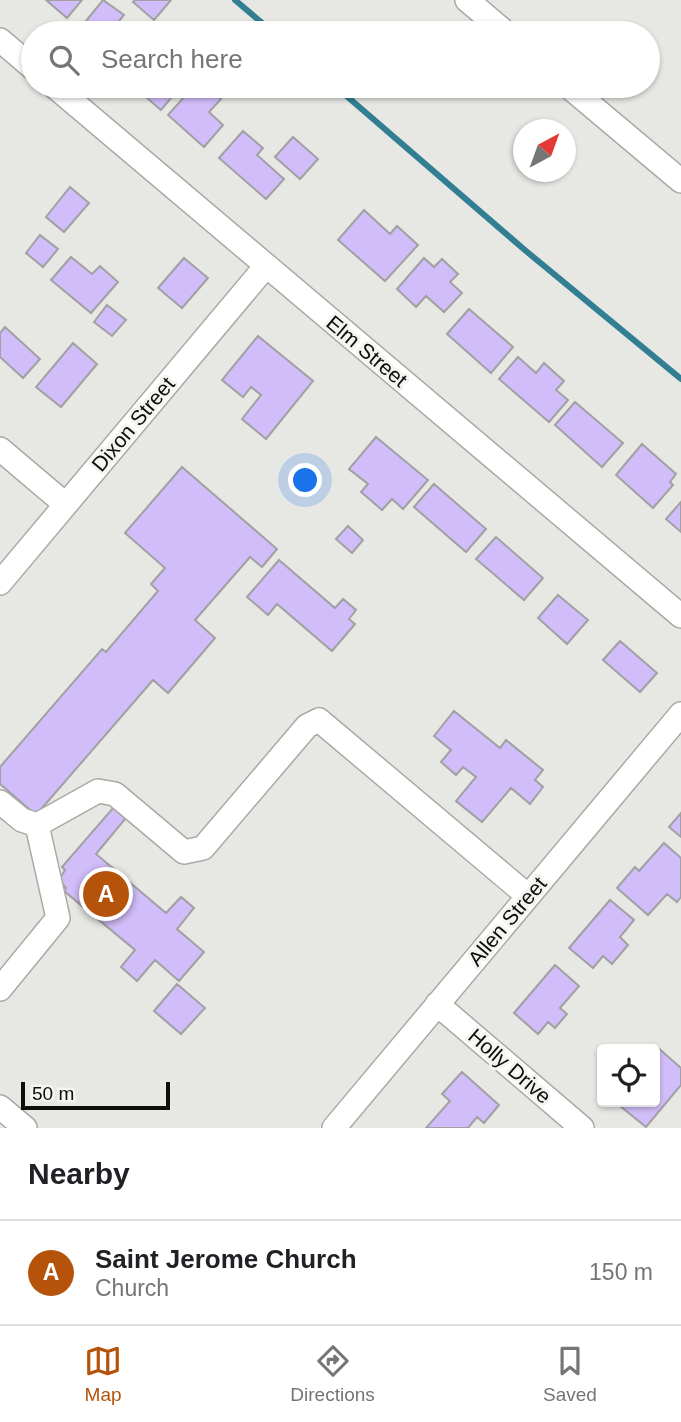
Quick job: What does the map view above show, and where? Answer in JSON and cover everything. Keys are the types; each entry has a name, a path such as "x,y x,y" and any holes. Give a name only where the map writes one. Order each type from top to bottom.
{"street":[{"path":"467,0 492,21"},
{"path":"0,40 21,58"},
{"name":"Elm Street","path":"68,98 681,616"},
{"path":"582,98 681,181"},
{"name":"Dixon Street","path":"0,583 266,266"},
{"path":"0,449 65,504"},
{"name":"Allen Street","path":"334,1128 681,714"},
{"path":"0,802 22,820 37,825 99,791 115,794 184,852 203,848 307,726 319,720 528,896"},
{"path":"0,989 58,918 37,825"},
{"name":"Holly Drive","path":"437,1004 582,1128"},
{"path":"0,1107 25,1128"}],"building":[{"path":"46,0 82,0 67,18"},
{"path":"103,0 124,15 119,21 86,21"},
{"path":"171,0 154,20 133,2"},
{"path":"147,98 171,98 161,110"},
{"path":"183,98 220,98 209,112 223,125 204,147 168,115"},
{"path":"243,131 263,148 257,155 284,179 266,199 219,158"},
{"path":"293,137 318,159 300,179 275,157"},
{"path":"70,187 89,203 64,232 46,217"},
{"path":"364,210 390,234 397,226 418,245 385,281 338,240"},
{"path":"40,235 58,249 43,267 26,253"},
{"path":"71,257 92,274 100,266 118,282 91,313 51,280"},
{"path":"184,258 208,278 182,308 158,288"},
{"path":"424,258 434,267 442,259 458,274 450,282 462,293 444,312 426,296 416,307 397,289"},
{"path":"107,305 126,320 112,336 94,322"},
{"path":"469,309 513,347 491,373 447,334"},
{"path":"5,327 40,359 23,378 0,357 0,333"},
{"path":"258,336 313,381 266,439 242,419 261,395 251,387 243,397 222,380"},
{"path":"73,343 97,364 61,407 36,387"},
{"path":"518,357 536,373 544,363 564,381 556,390 568,400 549,422 499,379"},
{"path":"575,402 623,443 602,467 555,425"},
{"path":"376,437 428,480 403,509 392,499 382,510 361,492 368,484 349,469"},
{"path":"642,444 676,474 670,482 673,485 653,508 616,475"},
{"path":"182,467 277,549 262,567 250,557 195,620 215,638 168,693 153,680 36,815 0,784 0,767 102,649 106,652 158,591 151,584 165,568 125,533"},
{"path":"434,484 486,529 466,552 414,507"},
{"path":"681,502 681,532 666,519"},
{"path":"348,526 363,540 352,553 336,539"},
{"path":"496,537 543,578 524,600 476,559"},
{"path":"279,560 335,608 343,599 356,610 349,619 355,624 332,651 277,604 268,615 247,597"},
{"path":"558,595 588,620 567,644 538,618"},
{"path":"620,641 657,673 640,692 603,660"},
{"path":"454,711 500,748 506,740 543,770 535,780 543,787 530,804 511,788 482,822 456,801 476,777 463,767 456,775 441,762 451,750 434,736"},
{"path":"113,808 126,818 96,854 166,913 181,897 194,908 177,929 204,952 179,981 155,960 137,981 121,967 135,950 64,891 66,888 59,880 65,870 62,867"},
{"path":"681,813 681,837 669,827"},
{"path":"664,843 681,858 681,897 677,902 667,894 648,915 617,888 635,867 639,871"},
{"path":"610,900 634,920 620,937 628,945 612,964 603,956 593,968 569,948"},
{"path":"555,965 579,986 560,1008 567,1014 555,1028 548,1022 538,1034 514,1013"},
{"path":"177,984 205,1008 181,1034 154,1011"},
{"path":"660,1050 681,1068 681,1085 646,1127 621,1107 660,1107"},
{"path":"462,1072 499,1105 484,1123 477,1117 468,1128 426,1128 450,1101 442,1094"}],"waterway":[{"path":"235,0 260,21"},
{"path":"349,98 526,251 681,379"}],"place":[{"name":"Saint Jerome Church","path":"106,894"}]}
